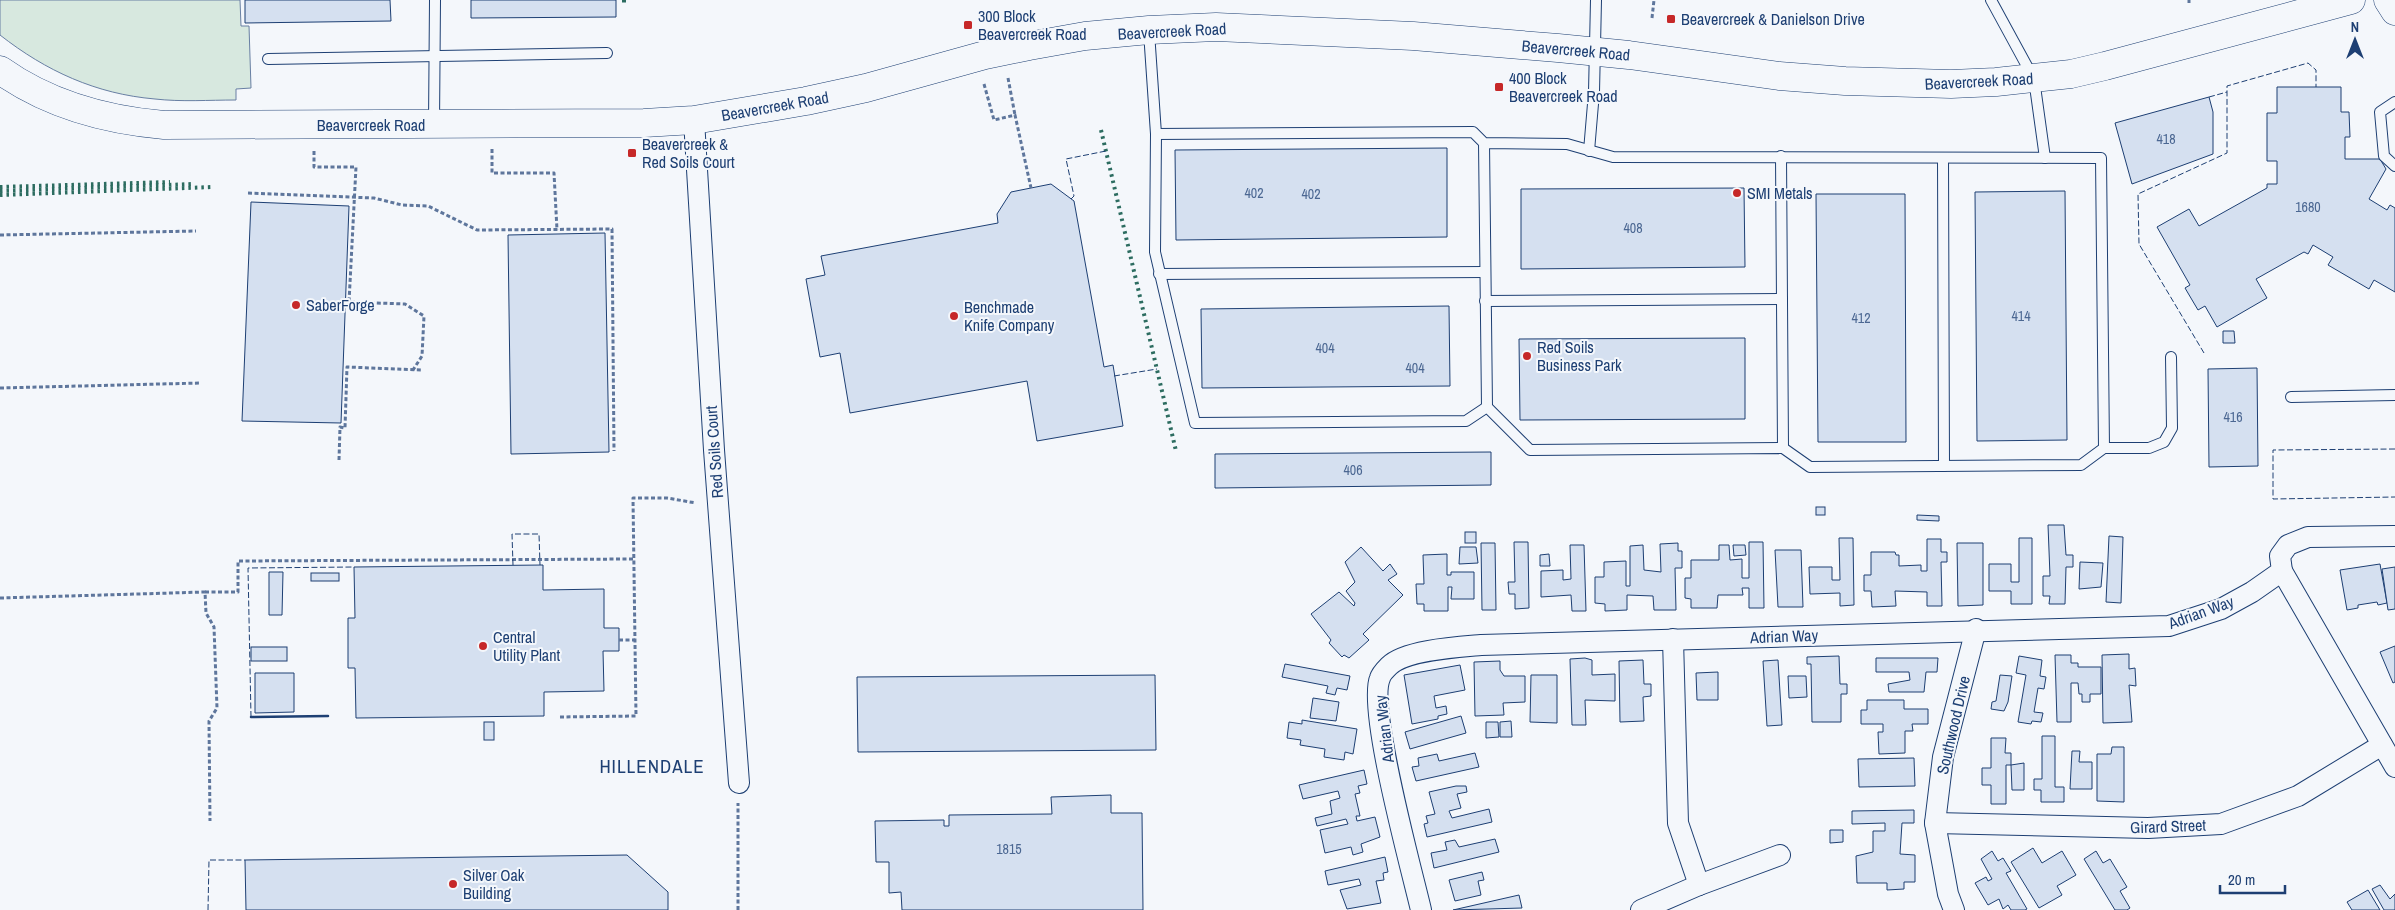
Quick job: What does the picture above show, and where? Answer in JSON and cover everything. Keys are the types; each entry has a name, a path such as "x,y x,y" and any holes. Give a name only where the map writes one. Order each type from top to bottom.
{"main road":[{"name":"Beavercreek Road","path":"1,74 66,105 129,122 164,125 434,125 694,120 866,88 985,55 1085,36 1149,30 1216,27 1413,36 1595,51 1779,76 1845,81 1951,84 2034,79 2071,74 2351,0"},
{"path":"2388,0 2395,11"}],"street":[{"name":"Red Soils Court","path":"694,120 714,450 739,783"},
{"path":"2395,536 2308,537 2288,544 2280,556 2282,571 2395,767"},
{"name":"Adrian Way","path":"1421,910 1385,757 1378,702 1379,678 1391,664 1421,652 1481,645 2169,626 2221,609 2252,592 2282,571"},
{"name":"Southwood Drive","path":"1954,910 1948,894 1935,823 1943,757 1976,630"},
{"path":"1673,639 1678,823 1699,885"},
{"name":"Girard Street","path":"1935,823 2148,828 2221,824 2298,796 2382,745"},
{"path":"1641,910 1699,885 1780,855"}],"lane":[{"path":"434,125 435,0"},
{"path":"1589,150 1596,0"},
{"path":"1992,0 2034,79 2045,158"},
{"path":"1149,30 1156,134 1155,252 1195,423 1466,421 1487,406"},
{"path":"268,59 606,53"},
{"path":"2395,102 2380,112 2384,156 2395,166"},
{"path":"1156,134 1472,132 1484,143 1566,144 1613,157 1781,156 1814,159 2100,158 2104,448"},
{"path":"1484,143 1487,406 1530,450 1783,448 1810,467 2080,465 2104,448 2149,448 2164,442 2172,428 2171,357"},
{"path":"1781,156 1783,448"},
{"path":"1943,158 1944,466"},
{"path":"1159,274 1485,272"},
{"path":"1485,301 1782,299"},
{"path":"2291,397 2395,395"}],"path":[{"path":"1652,18 1654,0"},
{"path":"1008,78 1014,115 1031,188"},
{"path":"984,84 994,120 1014,115"},
{"path":"492,149 492,173 554,173 557,230"},
{"path":"314,151 314,167 356,167 349,302 405,304 424,316 422,356 413,370"},
{"path":"248,193 374,198 402,205 428,206 477,230 612,229 614,451"},
{"path":"0,236 196,231"},
{"path":"339,460 340,427 344,428 347,367 421,370"},
{"path":"0,388 201,383"},
{"path":"560,717 636,716 633,498 667,498 696,503"},
{"path":"0,598 238,592 238,561 634,559"},
{"path":"206,592 206,614 214,627 217,708 209,721 210,821"},
{"path":"619,640 635,640"},
{"path":"738,910 737,844 739,783"}],"shaded area":[{"path":"0,0 240,0 241,26 249,26 251,88 236,89 236,100 185,101 133,96 92,86 54,70 17,48 0,35"}],"building":[{"path":"245,0 390,0 391,21 245,23"},
{"path":"471,0 616,0 616,17 471,18"},
{"path":"2277,87 2341,87 2341,112 2349,112 2350,137 2345,137 2345,159 2380,159 2386,169 2369,199 2387,210 2390,205 2395,208 2395,292 2374,280 2369,289 2328,265 2333,257 2313,245 2308,254 2304,252 2256,279 2267,298 2217,327 2205,306 2198,310 2185,288 2190,285 2157,227 2189,209 2199,226 2267,188 2267,184 2277,184 2277,161 2267,161 2267,113 2277,113"},
{"path":"2209,97 2213,112 2213,154 2132,184 2115,123"},
{"path":"1447,148 1447,237 1176,240 1175,150"},
{"name":"Benchmade Knife Company","path":"1051,184 1074,201 1104,367 1113,365 1123,426 1037,441 1027,381 850,413 840,353 820,357 806,279 825,275 821,256 998,223 997,214 1011,192"},
{"path":"1744,188 1745,267 1521,269 1521,189"},
{"path":"2065,191 2067,440 1977,441 1975,192"},
{"path":"1816,194 1905,194 1906,442 1818,442"},
{"name":"SaberForge","path":"251,202 349,206 341,423 242,421"},
{"path":"605,233 609,452 511,454 508,235"},
{"path":"1449,306 1450,386 1202,388 1201,309"},
{"path":"2223,331 2234,331 2235,343 2223,343"},
{"path":"1745,338 1745,419 1520,420 1519,339"},
{"path":"2257,368 2258,466 2209,467 2208,369"},
{"path":"1491,452 1491,485 1215,488 1215,454"},
{"path":"1816,507 1825,507 1825,515 1816,515"},
{"path":"1917,515 1939,516 1939,521 1917,520"},
{"path":"2048,525 2064,525 2066,555 2073,555 2073,567 2066,567 2065,604 2049,604 2050,596 2043,596 2043,576 2050,576"},
{"path":"1465,532 1476,532 1476,543 1465,543"},
{"path":"2109,536 2123,537 2121,603 2106,602"},
{"path":"1839,538 1853,538 1854,605 1840,606 1840,593 1810,594 1809,567 1832,567 1832,580 1840,580"},
{"path":"2019,538 2032,538 2032,604 2011,604 2011,591 1989,591 1989,564 2011,564 2011,582 2019,582"},
{"path":"1927,539 1941,539 1941,552 1947,552 1947,562 1941,562 1942,606 1927,606 1927,592 1895,591 1896,606 1872,607 1871,591 1864,591 1864,575 1871,575 1871,552 1895,552 1896,555 1899,555 1899,566 1921,565 1921,571 1927,571"},
{"path":"1514,542 1528,542 1529,608 1515,609 1515,594 1509,594 1508,582 1515,582"},
{"path":"1749,542 1763,542 1764,608 1749,608 1749,588 1742,588 1743,595 1718,595 1717,608 1691,608 1691,599 1685,598 1685,578 1691,578 1691,560 1719,560 1719,545 1729,545 1730,560 1742,559 1742,578 1749,578"},
{"path":"1481,543 1495,543 1496,610 1482,610"},
{"path":"1678,543 1678,551 1682,551 1682,568 1675,568 1676,610 1654,610 1653,596 1627,595 1627,610 1605,611 1605,604 1595,603 1595,577 1604,577 1604,562 1626,561 1626,586 1630,586 1630,546 1643,545 1644,570 1661,572 1660,544"},
{"path":"1957,543 1983,543 1983,605 1958,606"},
{"path":"1570,545 1584,545 1586,611 1572,611 1571,595 1541,597 1541,571 1563,570 1563,580 1571,579"},
{"path":"1733,545 1745,545 1746,555 1734,556"},
{"path":"1361,547 1383,571 1390,564 1397,574 1388,580 1403,595 1363,634 1369,640 1349,658 1344,655 1342,657 1329,643 1331,640 1311,614 1339,592 1354,606 1355,603 1346,591 1355,582 1345,562"},
{"path":"1460,547 1476,547 1478,563 1459,564"},
{"path":"1775,550 1801,550 1803,607 1778,607"},
{"path":"1447,554 1447,575 1451,575 1451,572 1474,572 1474,599 1451,599 1452,587 1448,587 1448,611 1424,611 1424,604 1417,604 1416,584 1424,584 1423,555"},
{"path":"1549,554 1550,566 1540,566 1540,555"},
{"path":"2080,562 2103,563 2101,587 2079,589"},
{"path":"2380,564 2387,603 2378,605 2377,602 2358,605 2358,608 2347,610 2340,570"},
{"name":"Central Utility Plant","path":"543,565 543,590 604,589 604,628 619,628 619,651 603,651 604,691 544,692 544,716 356,718 355,668 348,668 348,618 355,618 354,567"},
{"path":"2395,567 2395,609 2388,610 2382,569"},
{"path":"269,572 283,572 282,615 269,615"},
{"path":"311,573 339,573 339,581 311,581"},
{"path":"2395,646 2395,682 2393,683 2380,652"},
{"path":"251,647 287,647 287,661 251,661"},
{"path":"2129,654 2129,669 2135,668 2136,686 2129,685 2132,722 2103,723 2102,655"},
{"path":"2055,655 2071,655 2071,663 2078,663 2078,667 2101,667 2101,694 2090,694 2090,702 2082,702 2082,694 2079,694 2078,683 2071,683 2071,722 2057,722"},
{"path":"1839,656 1840,684 1847,684 1847,694 1841,694 1841,722 1812,722 1811,664 1807,664 1807,657"},
{"path":"2019,656 2042,660 2040,676 2046,677 2044,689 2038,688 2034,712 2043,713 2041,722 2032,721 2031,724 2018,722 2026,675 2016,673"},
{"path":"1585,658 1592,660 1592,675 1615,674 1615,701 1585,700 1586,725 1572,725 1570,659"},
{"path":"1876,658 1938,658 1937,672 1926,672 1924,692 1889,692 1888,684 1910,680 1909,672 1876,672"},
{"path":"1643,660 1644,684 1651,684 1651,696 1643,697 1644,721 1620,722 1619,661"},
{"path":"1778,660 1782,725 1767,726 1763,661"},
{"path":"1500,661 1500,670 1504,676 1525,676 1525,702 1503,703 1504,715 1475,716 1474,662"},
{"path":"1285,664 1350,676 1347,690 1337,688 1335,695 1326,693 1328,686 1282,677"},
{"path":"1460,665 1465,690 1434,696 1436,708 1446,706 1447,714 1438,716 1438,719 1412,724 1404,675"},
{"path":"1718,672 1718,700 1697,700 1696,673"},
{"path":"255,673 294,673 294,712 255,713"},
{"path":"1155,675 1156,750 858,752 857,677"},
{"path":"1531,675 1557,675 1557,723 1530,722"},
{"path":"2000,675 2012,676 2008,702 2004,711 1991,709 1992,702 1996,701"},
{"path":"1788,676 1806,676 1807,697 1789,698"},
{"path":"1313,698 1339,702 1336,721 1310,718"},
{"path":"1867,700 1904,700 1904,709 1928,709 1928,724 1912,724 1913,731 1905,731 1905,753 1879,754 1878,732 1883,732 1883,724 1861,724 1861,710 1867,710"},
{"path":"1461,716 1466,733 1410,749 1405,732"},
{"path":"1302,720 1357,729 1353,754 1345,752 1344,760 1324,757 1325,749 1300,745 1301,740 1287,738 1289,722 1302,724"},
{"path":"1511,721 1512,737 1500,737 1500,722"},
{"path":"484,722 494,722 494,740 484,740"},
{"path":"1486,722 1498,722 1499,737 1486,738"},
{"path":"2042,736 2055,736 2055,787 2064,787 2064,802 2041,802 2041,790 2034,790 2034,779 2042,779"},
{"path":"1991,738 2006,738 2005,753 2011,753 2011,765 2006,765 2006,804 1991,804 1991,785 1982,785 1982,768 1991,768"},
{"path":"2112,747 2124,747 2124,802 2097,801 2097,754 2111,754"},
{"path":"2072,751 2080,751 2079,762 2092,762 2092,789 2070,789"},
{"path":"1475,753 1479,767 1416,781 1412,767 1419,766 1418,758 1437,754 1439,761"},
{"path":"1914,758 1915,786 1859,787 1858,759"},
{"path":"2024,763 2024,790 2012,790 2011,765"},
{"path":"1364,770 1367,784 1358,786 1360,793 1355,794 1360,816 1356,816 1357,821 1375,817 1380,837 1361,844 1363,852 1353,855 1351,847 1325,853 1320,830 1348,824 1346,819 1317,826 1315,818 1332,814 1330,801 1340,798 1338,791 1303,799 1299,785"},
{"path":"1456,786 1466,786 1467,792 1457,794 1461,808 1449,811 1452,818 1489,809 1492,822 1427,837 1424,824 1428,823 1426,816 1435,814 1429,792"},
{"path":"1111,795 1111,813 1142,813 1143,910 902,910 901,892 889,893 889,862 876,862 875,821 944,820 944,826 949,826 949,815 1052,814 1051,797"},
{"path":"1914,810 1914,823 1902,823 1900,854 1915,855 1915,882 1904,882 1904,889 1887,890 1887,883 1857,883 1856,856 1873,852 1873,831 1885,831 1885,823 1852,824 1852,811"},
{"path":"1830,830 1843,830 1843,842 1830,843"},
{"path":"1495,839 1499,852 1434,868 1431,853 1447,850 1445,842 1455,840 1459,847"},
{"path":"2033,848 2042,863 2062,851 2076,875 2057,886 2062,895 2039,908 2011,862"},
{"path":"1992,851 1998,861 2003,858 2011,871 2006,873 2027,909 2011,910 2008,905 2003,909 1999,899 1988,905 1975,883 1986,877 1988,881 1992,879 1981,859"},
{"path":"2096,851 2103,863 2110,859 2127,887 2120,891 2130,908 2127,910 2115,910 2084,859"},
{"name":"Silver Oak Building","path":"627,855 668,892 668,910 246,910 245,860"},
{"path":"1385,857 1388,872 1383,873 1384,880 1376,881 1381,903 1347,909 1340,890 1361,885 1359,879 1328,885 1325,871"},
{"path":"1482,872 1484,880 1478,881 1481,895 1455,901 1449,880"},
{"path":"2380,885 2390,899 2395,894 2395,910 2384,910 2372,889"},
{"path":"2368,890 2380,910 2352,910 2347,902"},
{"path":"1519,895 1522,908 1453,910"}],"hedge":[{"path":"1101,130 1176,451"},
{"path":"0,187 170,182"},
{"path":"0,191 193,184"},
{"path":"0,195 212,187"}],"fence":[{"path":"2204,353 2139,244 2138,194 2227,153 2227,86 2308,63 2316,70 2316,87"},
{"path":"2209,97 2227,92"},
{"path":"1071,199 1074,196 1066,159 1106,151"},
{"path":"1114,376 1157,369"},
{"path":"2395,449 2273,450 2273,499 2395,497"},
{"path":"513,565 512,534 539,534 540,565"},
{"path":"251,717 248,568 354,567"},
{"path":"208,910 209,860 245,860"}],"wall":[{"path":"251,717 328,716"}],"place":[{"name":"Beavercreek & Danielson Drive","path":"1671,19"},
{"name":"300 Block Beavercreek Road","path":"968,25"},
{"name":"400 Block Beavercreek Road","path":"1499,87"},
{"name":"Beavercreek & Red Soils Court","path":"632,153"},
{"name":"SMI Metals","path":"1737,193"},
{"name":"SaberForge","path":"296,305"},
{"name":"Benchmade Knife Company","path":"954,316"},
{"name":"Red Soils Business Park","path":"1527,356"},
{"name":"Central Utility Plant","path":"483,646"},
{"name":"Silver Oak Building","path":"453,884"}],"district":[{"name":"HILLENDALE","path":"652,766"}]}
